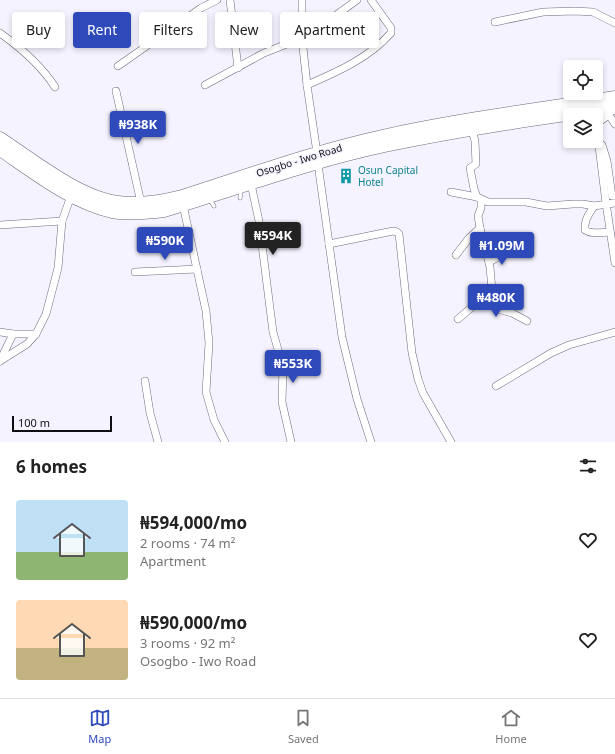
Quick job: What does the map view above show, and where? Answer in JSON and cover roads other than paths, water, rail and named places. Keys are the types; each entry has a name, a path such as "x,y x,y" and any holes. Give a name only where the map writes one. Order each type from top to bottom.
{"main road":[{"name":"Osogbo - Iwo Road","path":"0,138 57,177 76,187 105,200 141,203 160,201 182,196 317,158 382,136 445,124 615,98"},
{"name":"Osogbo - Iwo Road","path":"603,111 615,108"},
{"name":"Osogbo - Iwo Road","path":"0,150 71,196 98,208 114,212 147,213 211,201 244,190 317,158 472,130 563,117"}],"street":[{"path":"118,66 202,8 217,0"},
{"path":"230,0 238,68"},
{"path":"302,0 302,12"},
{"path":"340,12 357,0"},
{"path":"306,85 348,66 366,54 391,33 391,28 371,0"},
{"path":"494,22 543,12 575,11 594,12 615,23"},
{"path":"0,33 40,66 55,88"},
{"path":"205,85 264,53 280,47"},
{"path":"303,48 306,85 342,337 357,399 371,442"},
{"path":"116,91 141,203"},
{"path":"603,119 609,115 615,124"},
{"path":"472,130 475,141 476,164 470,168 474,189 482,200 478,216 489,262 492,290 501,310 527,321"},
{"path":"599,148 615,263"},
{"path":"603,148 607,161 612,196 615,196"},
{"path":"244,190 259,221 273,332 283,368 282,402 291,442"},
{"path":"451,192 482,200 526,202 548,206 583,204 594,206 615,203"},
{"path":"0,361 27,344 36,334 46,314 58,268 62,221 71,196"},
{"path":"184,205 206,311 209,343 206,392 214,420 225,442"},
{"path":"594,206 586,218 585,230 594,233 612,234"},
{"path":"0,225 62,221"},
{"path":"456,255 469,238 480,228"},
{"path":"329,244 393,231 399,234 412,353 418,379 422,393 451,442"},
{"path":"489,262 505,254 515,254"},
{"path":"135,272 197,269"},
{"path":"458,319 492,290"},
{"path":"0,332 13,334 36,334"},
{"path":"496,386 551,352 569,345 615,332"},
{"path":"0,361 13,334"},
{"path":"145,381 150,413 158,442"}],"place":[{"name":"Osun Capital Hotel","path":"346,176"}]}
